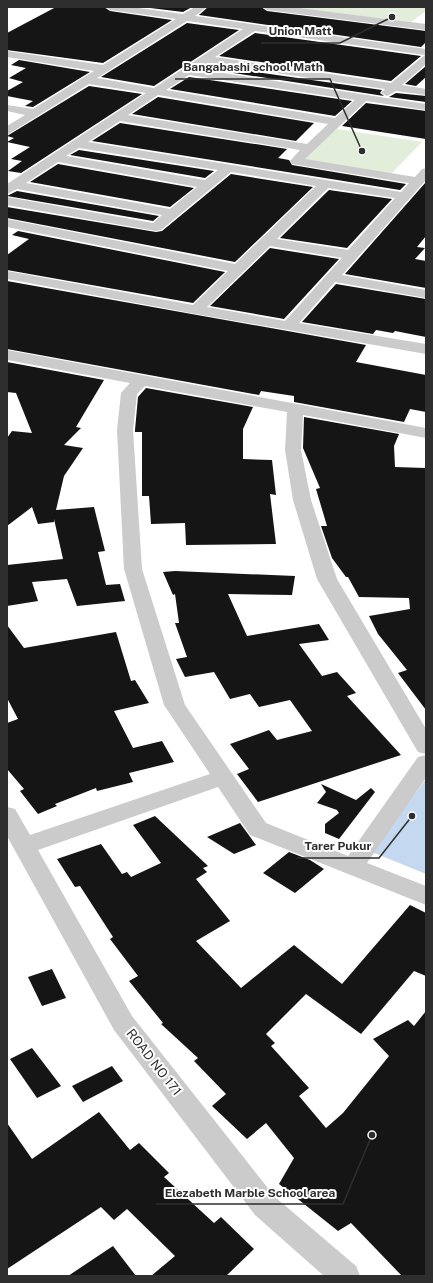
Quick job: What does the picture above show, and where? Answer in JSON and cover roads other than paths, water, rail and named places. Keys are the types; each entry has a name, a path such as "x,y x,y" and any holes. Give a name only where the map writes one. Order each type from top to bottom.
{"street":[{"path":"110,7 182,19 426,52"},
{"path":"267,7 426,27"},
{"path":"7,131 201,8 215,11"},
{"path":"168,28 184,30"},
{"path":"11,188 252,28"},
{"path":"222,35 253,40"},
{"path":"220,49 236,51"},
{"path":"7,54 105,69"},
{"path":"204,59 426,92"},
{"path":"405,61 424,62"},
{"path":"379,99 406,75 424,62"},
{"path":"186,71 426,107"},
{"path":"391,73 420,77"},
{"path":"87,80 338,122"},
{"path":"279,177 364,97"},
{"path":"7,108 36,113"},
{"path":"118,117 310,148"},
{"path":"77,144 404,196"},
{"path":"56,158 209,185"},
{"path":"296,161 422,176"},
{"path":"7,201 156,227 228,168"},
{"path":"288,326 422,176"},
{"path":"196,310 325,184"},
{"path":"11,188 174,213"},
{"path":"7,223 238,269"},
{"path":"266,242 351,255"},
{"path":"7,275 196,310 426,349"},
{"path":"331,277 425,292"},
{"path":"7,355 426,433"},
{"path":"141,381 129,393 124,430 133,569 175,705 258,828 426,896"},
{"path":"295,409 293,450 300,493 327,579 426,747"},
{"path":"353,866 426,762"},
{"path":"24,846 224,777"},
{"name":"ROAD NO 171","path":"7,815 123,1023 265,1206 345,1276"}],"water":[{"path":"426,779 426,874 372,852"}],"place":[{"name":"Union Matt","path":"392,17"},
{"name":"Bangabashi school Math","path":"362,151"},
{"name":"Tarer Pukur","path":"412,816"},
{"name":"Elezabeth Marble School area","path":"372,1135"}]}
